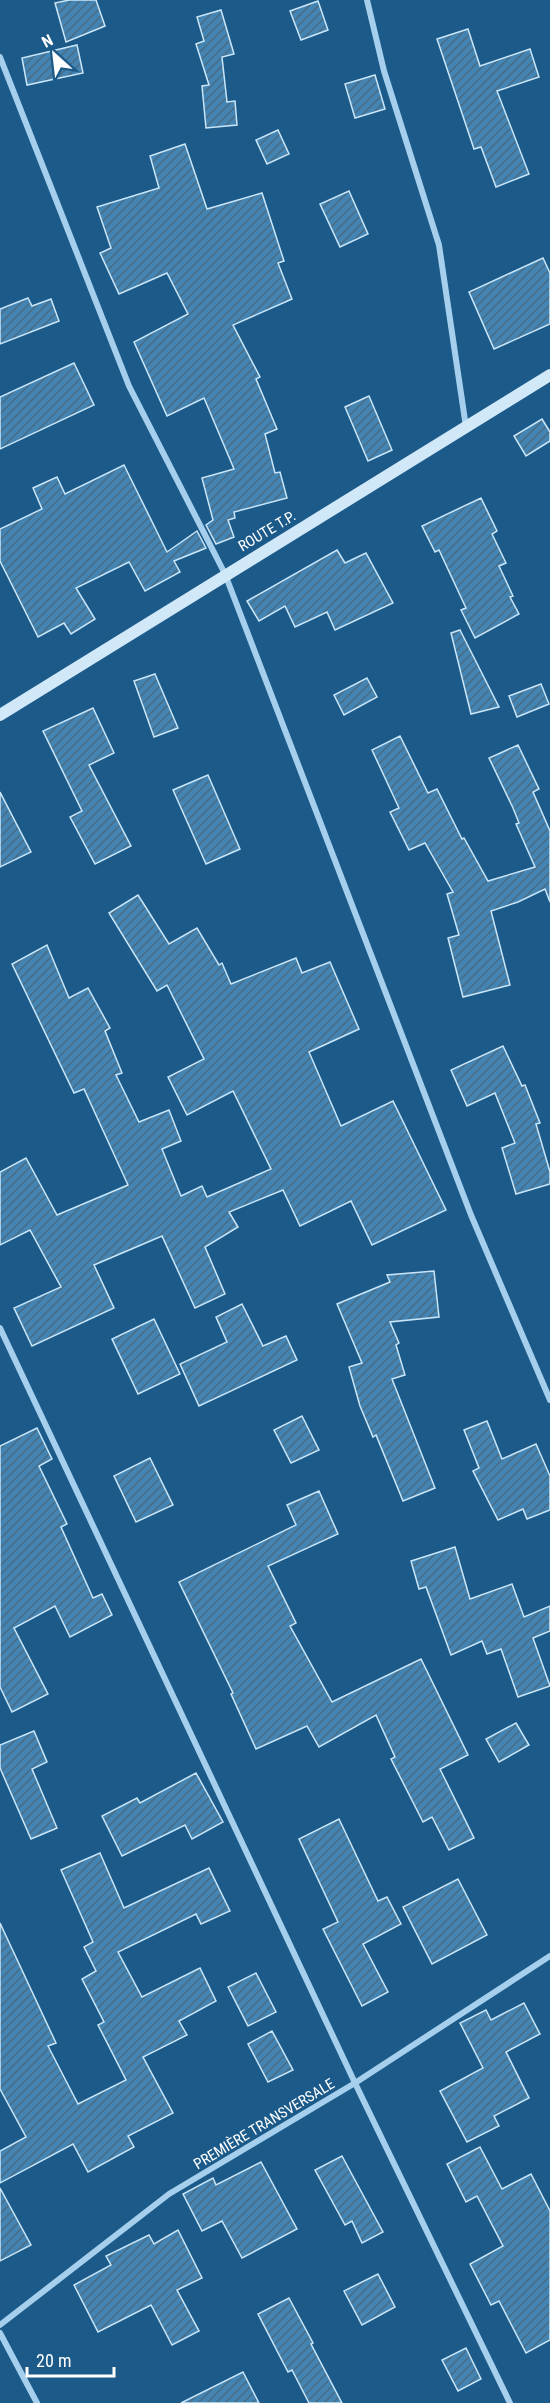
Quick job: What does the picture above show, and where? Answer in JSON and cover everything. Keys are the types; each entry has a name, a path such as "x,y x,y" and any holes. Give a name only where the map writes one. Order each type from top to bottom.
{"street":[{"path":"367,0 384,71 439,245 466,427"},
{"path":"0,57 129,386 225,574 471,1215 550,1400"},
{"name":"ROUTE T.P.","path":"0,715 550,375"},
{"path":"0,1328 355,2084 510,2403"},
{"name":"PREMIÈRE TRANSVERSALE","path":"0,2325 170,2194 355,2084 550,1956"},
{"path":"0,2333 37,2403"}],"building":[{"path":"69,0 96,0 105,26 66,42 55,3"},
{"path":"318,1 328,30 301,40 290,11"},
{"path":"221,10 234,54 222,57 227,102 235,101 237,125 206,128 202,86 209,85 196,44 204,41 197,17"},
{"path":"468,29 480,66 530,49 539,77 497,91 529,174 496,187 481,147 474,149 437,39"},
{"path":"77,45 83,73 27,85 22,58"},
{"path":"375,75 385,109 355,118 345,84"},
{"path":"278,130 289,154 267,164 256,140"},
{"path":"185,144 207,209 262,193 284,261 278,263 292,299 233,325 260,377 256,379 277,429 265,434 275,473 280,472 287,498 234,512 235,518 228,520 234,537 216,544 206,525 213,520 202,478 234,469 204,398 167,416 134,342 188,314 167,273 119,294 100,253 111,248 97,207 159,188 150,156"},
{"path":"349,191 368,234 340,247 320,204"},
{"path":"543,258 550,273 550,324 494,349 469,292"},
{"path":"28,298 32,306 51,299 59,321 0,344 0,309"},
{"path":"74,363 94,405 0,449 0,397"},
{"path":"369,396 392,450 368,461 345,407"},
{"path":"542,419 550,432 550,441 526,456 514,436"},
{"path":"124,465 167,552 197,531 206,548 174,561 180,572 145,591 129,562 76,588 95,619 71,634 64,623 38,637 0,561 0,529 42,509 33,488 57,477 65,494"},
{"path":"481,498 497,531 492,534 506,563 499,566 519,614 475,638 461,610 466,608 439,550 435,552 422,526"},
{"path":"337,550 345,563 366,553 393,603 335,630 327,612 295,627 285,606 259,621 247,601"},
{"path":"460,630 499,707 471,714 451,633"},
{"path":"155,674 178,728 154,737 134,681"},
{"path":"367,678 377,697 344,715 334,695"},
{"path":"541,684 549,704 517,717 509,696"},
{"path":"93,708 114,753 89,765 131,846 95,864 70,817 82,811 43,731"},
{"path":"400,736 428,793 437,789 462,839 464,838 488,881 535,867 516,824 519,823 513,808 489,758 518,745 539,789 533,792 550,831 550,902 545,889 518,902 491,911 510,985 463,997 448,938 459,935 447,894 453,892 425,843 409,850 390,812 399,808 372,750"},
{"path":"208,775 240,849 206,864 173,790"},
{"path":"0,792 31,852 0,867"},
{"path":"138,895 169,944 197,928 219,965 222,963 231,984 296,958 302,973 330,962 359,1029 309,1052 341,1126 393,1101 446,1210 372,1245 351,1201 300,1226 283,1190 229,1212 238,1227 205,1247 225,1294 195,1308 162,1236 94,1265 114,1308 32,1346 14,1308 61,1287 30,1230 0,1245 0,1172 26,1158 57,1215 128,1185 84,1089 74,1093 12,964 47,945 69,998 88,988 110,1028 105,1031 122,1073 116,1075 139,1122 169,1110 181,1141 162,1149 181,1196 202,1186 207,1197 271,1169 233,1091 187,1115 168,1077 204,1059 167,985 157,991 109,913"},
{"path":"503,1046 522,1086 525,1085 540,1123 536,1124 550,1172 550,1184 516,1194 502,1148 515,1143 495,1093 467,1106 451,1070"},
{"path":"434,1271 439,1317 390,1322 399,1343 396,1345 405,1375 392,1379 435,1488 403,1501 376,1435 373,1437 360,1406 349,1367 362,1363 337,1304 390,1282 387,1275"},
{"path":"242,1304 263,1346 286,1336 297,1360 199,1406 180,1364 227,1342 216,1317"},
{"path":"154,1319 180,1374 138,1394 112,1339"},
{"path":"302,1416 319,1450 291,1463 274,1430"},
{"path":"487,1421 502,1459 536,1444 550,1476 550,1510 527,1519 523,1509 498,1520 473,1471 479,1468 464,1430"},
{"path":"37,1428 52,1459 39,1466 67,1524 61,1527 93,1598 102,1594 112,1615 70,1637 55,1606 14,1628 48,1694 12,1712 0,1687 0,1446"},
{"path":"150,1458 173,1505 136,1522 114,1476"},
{"path":"319,1491 338,1534 268,1566 296,1623 290,1626 332,1702 421,1659 468,1755 440,1769 474,1838 449,1850 432,1817 423,1822 391,1759 395,1757 376,1715 319,1747 307,1726 256,1749 231,1694 233,1693 179,1582 296,1525 287,1505"},
{"path":"455,1547 470,1599 512,1584 524,1617 550,1606 550,1631 533,1638 550,1686 518,1697 501,1649 487,1654 482,1641 451,1655 426,1587 419,1589 411,1561"},
{"path":"516,1723 529,1745 499,1762 486,1739"},
{"path":"34,1731 47,1762 32,1769 57,1828 31,1839 0,1768 0,1745"},
{"path":"196,1773 223,1822 192,1839 185,1825 122,1856 102,1816 137,1798 140,1803"},
{"path":"339,1819 378,1901 387,1897 401,1924 363,1944 388,1992 362,2006 323,1929 338,1922 299,1839"},
{"path":"100,1853 124,1908 209,1868 230,1911 201,1924 196,1914 118,1952 142,1997 200,1968 216,2001 179,2021 187,2035 143,2057 173,2113 128,2136 134,2147 88,2172 73,2144 0,2183 0,2151 26,2137 0,2089 0,1923 56,2043 48,2046 78,2104 126,2080 98,2025 104,2022 82,1979 96,1971 84,1947 93,1942 61,1870"},
{"path":"458,1879 487,1935 432,1964 403,1907"},
{"path":"256,1973 276,2012 248,2026 228,1987"},
{"path":"524,2003 540,2034 506,2052 529,2098 494,2116 499,2126 467,2142 440,2091 483,2068 460,2023 486,2010 491,2020"},
{"path":"272,2031 293,2070 268,2082 248,2044"},
{"path":"480,2147 502,2189 531,2174 550,2211 550,2340 526,2353 499,2301 491,2305 470,2264 503,2246 477,2196 466,2202 447,2164"},
{"path":"342,2156 383,2232 362,2243 352,2221 345,2225 315,2170"},
{"path":"261,2162 297,2229 242,2258 222,2221 202,2231 183,2194 213,2178 216,2185"},
{"path":"0,2188 31,2245 0,2261"},
{"path":"178,2230 202,2278 177,2290 199,2331 172,2345 151,2305 98,2332 74,2285 111,2265 106,2256 149,2235 154,2244"},
{"path":"378,2274 395,2307 362,2325 344,2291"},
{"path":"289,2298 342,2403 309,2403 292,2370 288,2372 258,2314"},
{"path":"466,2348 481,2379 458,2391 442,2360"},
{"path":"243,2372 259,2403 181,2403"}]}
